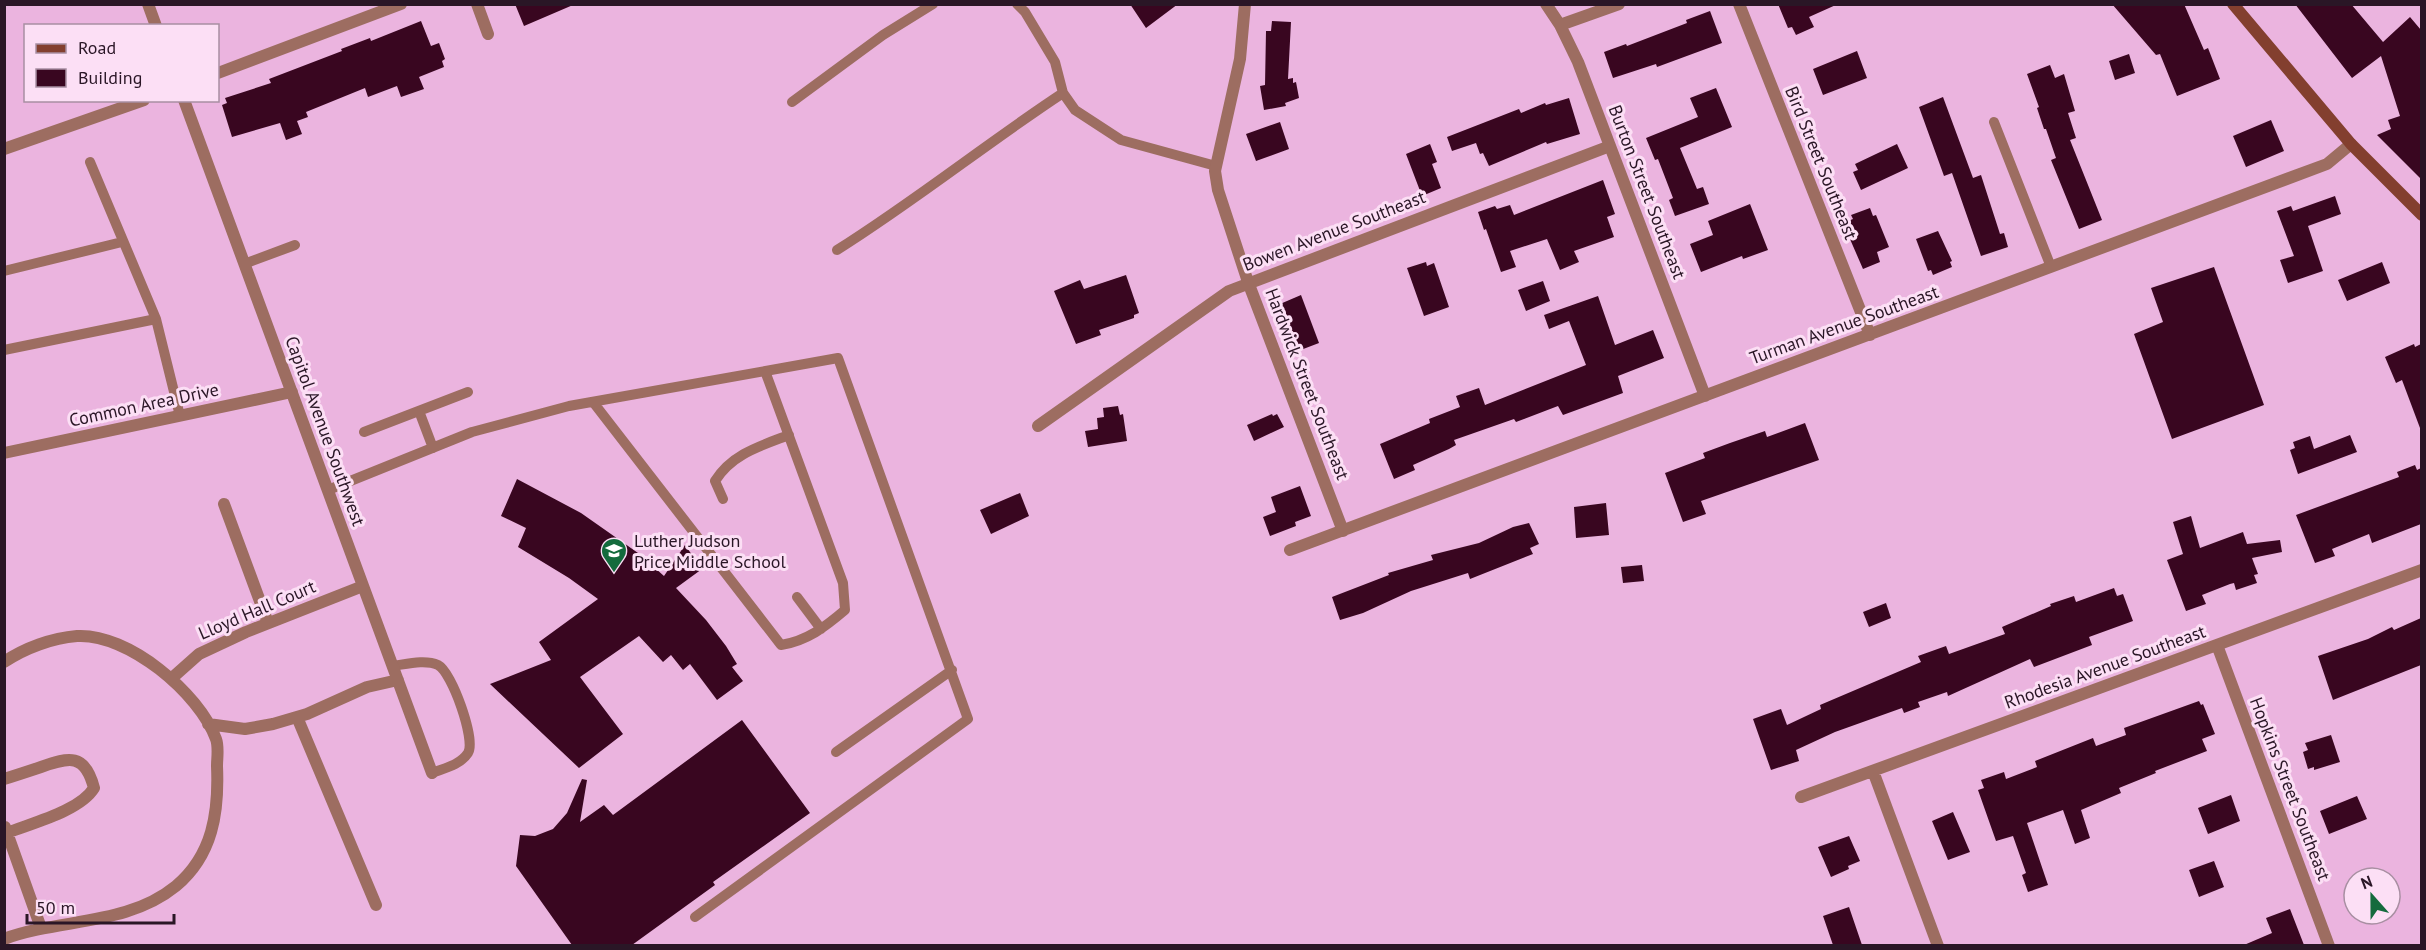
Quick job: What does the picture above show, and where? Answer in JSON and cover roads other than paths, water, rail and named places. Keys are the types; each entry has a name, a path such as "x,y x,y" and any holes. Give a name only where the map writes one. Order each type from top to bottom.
{"main road":[{"path":"2235,5 2351,144 2421,215"}],"street":[{"path":"148,4 155,24"},
{"path":"219,74 401,4"},
{"path":"477,4 488,34"},
{"name":"Hardwick Street Southeast","path":"1245,4 1240,59 1215,171 1218,190 1248,282 1343,531"},
{"name":"Burton Street Southeast","path":"1546,4 1560,25 1578,62 1705,396"},
{"path":"1560,25 1619,4"},
{"name":"Bird Street Southeast","path":"1739,4 1870,335"},
{"path":"4,149 138,102"},
{"name":"Capitol Avenue Southwest","path":"185,102 432,773"},
{"name":"Turman Avenue Southeast","path":"1290,550 2327,164 2351,144"},
{"name":"Bowen Avenue Southeast","path":"1038,426 1229,291 1610,146"},
{"name":"Common Area Drive","path":"4,453 292,393"},
{"path":"224,504 268,623"},
{"name":"Rhodesia Avenue Southeast","path":"1801,797 2421,570"},
{"name":"Lloyd Hall Court","path":"172,678 199,654 268,623 363,586"},
{"path":"4,662 19,652 35,646 78,636 118,643 172,678 186,690 217,740 217,809 208,842 198,865 176,886 142,908 95,920 41,928 4,939"},
{"name":"Hopkins Street Southeast","path":"2217,645 2329,945"},
{"path":"208,724 245,729 297,717 367,687 398,680"},
{"path":"297,717 376,905"},
{"path":"4,779 66,758 77,761 87,770 94,788 88,798 77,804 6,829 41,928"},
{"path":"1873,771 1938,945"}],"lane":[{"path":"792,102 883,35 933,4"},
{"path":"1017,4 1055,62 1063,93 1075,110 1121,140 1216,166"},
{"path":"837,250 886,219 1019,122 1063,93"},
{"path":"1994,122 2051,267"},
{"path":"90,162 156,319 180,416"},
{"path":"4,272 122,242"},
{"path":"244,264 295,244"},
{"path":"4,350 156,319"},
{"path":"328,490 472,432 569,406 838,358 968,719 695,917"},
{"path":"593,402 781,645 799,642 821,629 845,610 843,582 765,371"},
{"path":"364,432 468,392"},
{"path":"419,411 433,448"},
{"path":"723,499 715,481 723,467 744,452 789,435"},
{"path":"797,597 821,629"},
{"path":"393,666 419,662 437,665 446,671 467,722 470,751 461,762 432,773"},
{"path":"836,752 952,670"}],"place":[{"name":"Luther Judson Price Middle School","path":"614,574"}]}
